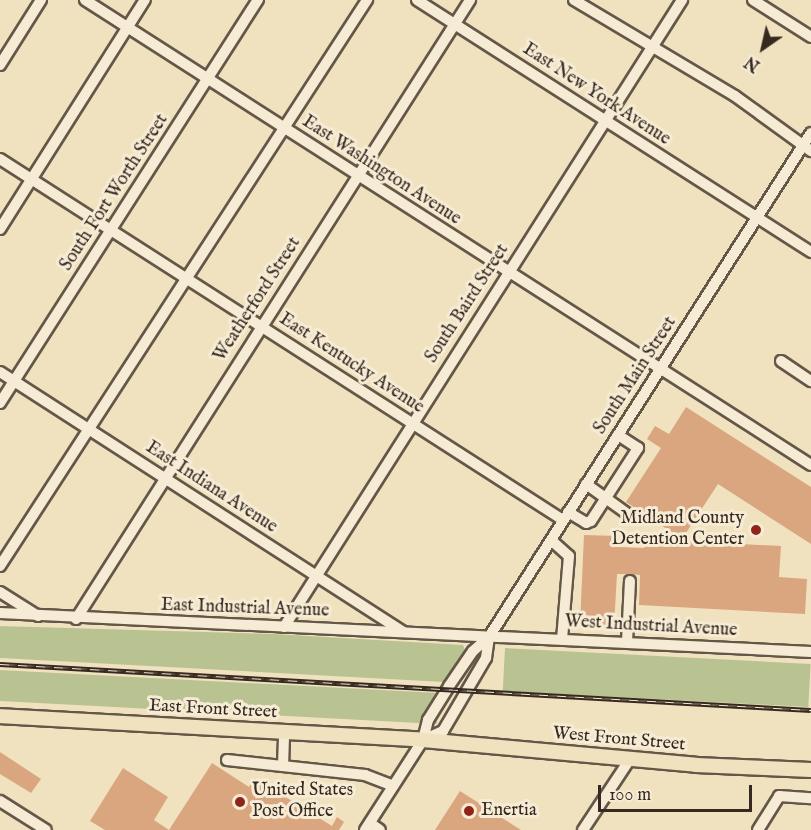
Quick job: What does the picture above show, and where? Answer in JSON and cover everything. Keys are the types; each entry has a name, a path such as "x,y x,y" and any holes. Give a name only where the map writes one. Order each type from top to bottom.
{"main road":[{"name":"East Front Street","path":"0,716 423,740"},
{"name":"West Front Street","path":"423,740 630,759 811,770"}],"street":[{"path":"0,65 41,0"},
{"name":"East Washington Avenue","path":"85,0 811,465"},
{"path":"0,229 145,0"},
{"name":"South Fort Worth Street","path":"0,403 258,0"},
{"path":"0,566 367,0"},
{"name":"East New York Avenue","path":"417,0 811,252"},
{"name":"Weatherford Street","path":"76,619 164,477 470,0"},
{"path":"574,0 651,49 735,96 807,148"},
{"name":"South Baird Street","path":"284,627 315,574 682,0"},
{"path":"753,0 811,37"},
{"name":"South Main Street","path":"368,827 423,740 428,720 449,686 473,651 489,638 757,217 807,148 811,133"},
{"name":"East Kentucky Avenue","path":"0,159 412,423 566,516"},
{"path":"781,360 811,381"},
{"name":"East Indiana Avenue","path":"0,372 404,632"},
{"path":"566,516 586,523 606,498 638,448 618,435"},
{"path":"586,484 632,517"},
{"path":"551,540 568,556 562,640"},
{"path":"627,642 630,580"},
{"path":"0,591 41,618"},
{"name":"East Industrial Avenue","path":"0,614 41,618 404,632 489,638"},
{"name":"South Main Street","path":"423,740 443,731 486,658 489,638"},
{"name":"West Industrial Avenue","path":"489,638 627,642 811,652"},
{"path":"283,766 284,732"},
{"path":"227,759 365,775 393,786"},
{"path":"583,830 630,759"},
{"path":"758,830 779,796 811,798"},
{"path":"0,801 46,830"},
{"path":"368,827 380,830"}],"green space":[{"path":"0,626 274,634 463,645 465,650 444,682 0,658"},
{"path":"505,648 811,664 808,707 503,691"},
{"path":"0,670 438,693 437,724 0,701"}],"building":[{"path":"686,407 811,487 811,544 718,484 682,539 626,502 661,448 647,439 655,426 669,434"},
{"path":"584,535 618,536 618,547 644,548 645,539 781,546 779,577 807,579 805,614 639,605 640,575 617,574 614,626 580,624"},
{"path":"0,752 41,779 31,793 0,774"},
{"name":"United States Post Office","path":"212,763 249,787 255,778 332,826 337,817 344,822 339,830 169,830"},
{"path":"123,768 168,797 154,820 169,830 105,830 90,821"},
{"name":"Enertia","path":"460,791 521,830 435,830"}],"railway":[{"path":"0,664 811,710"}],"place":[{"name":"Midland County Detention Center","path":"756,530"},
{"name":"United States Post Office","path":"240,802"},
{"name":"Enertia","path":"469,811"}]}
